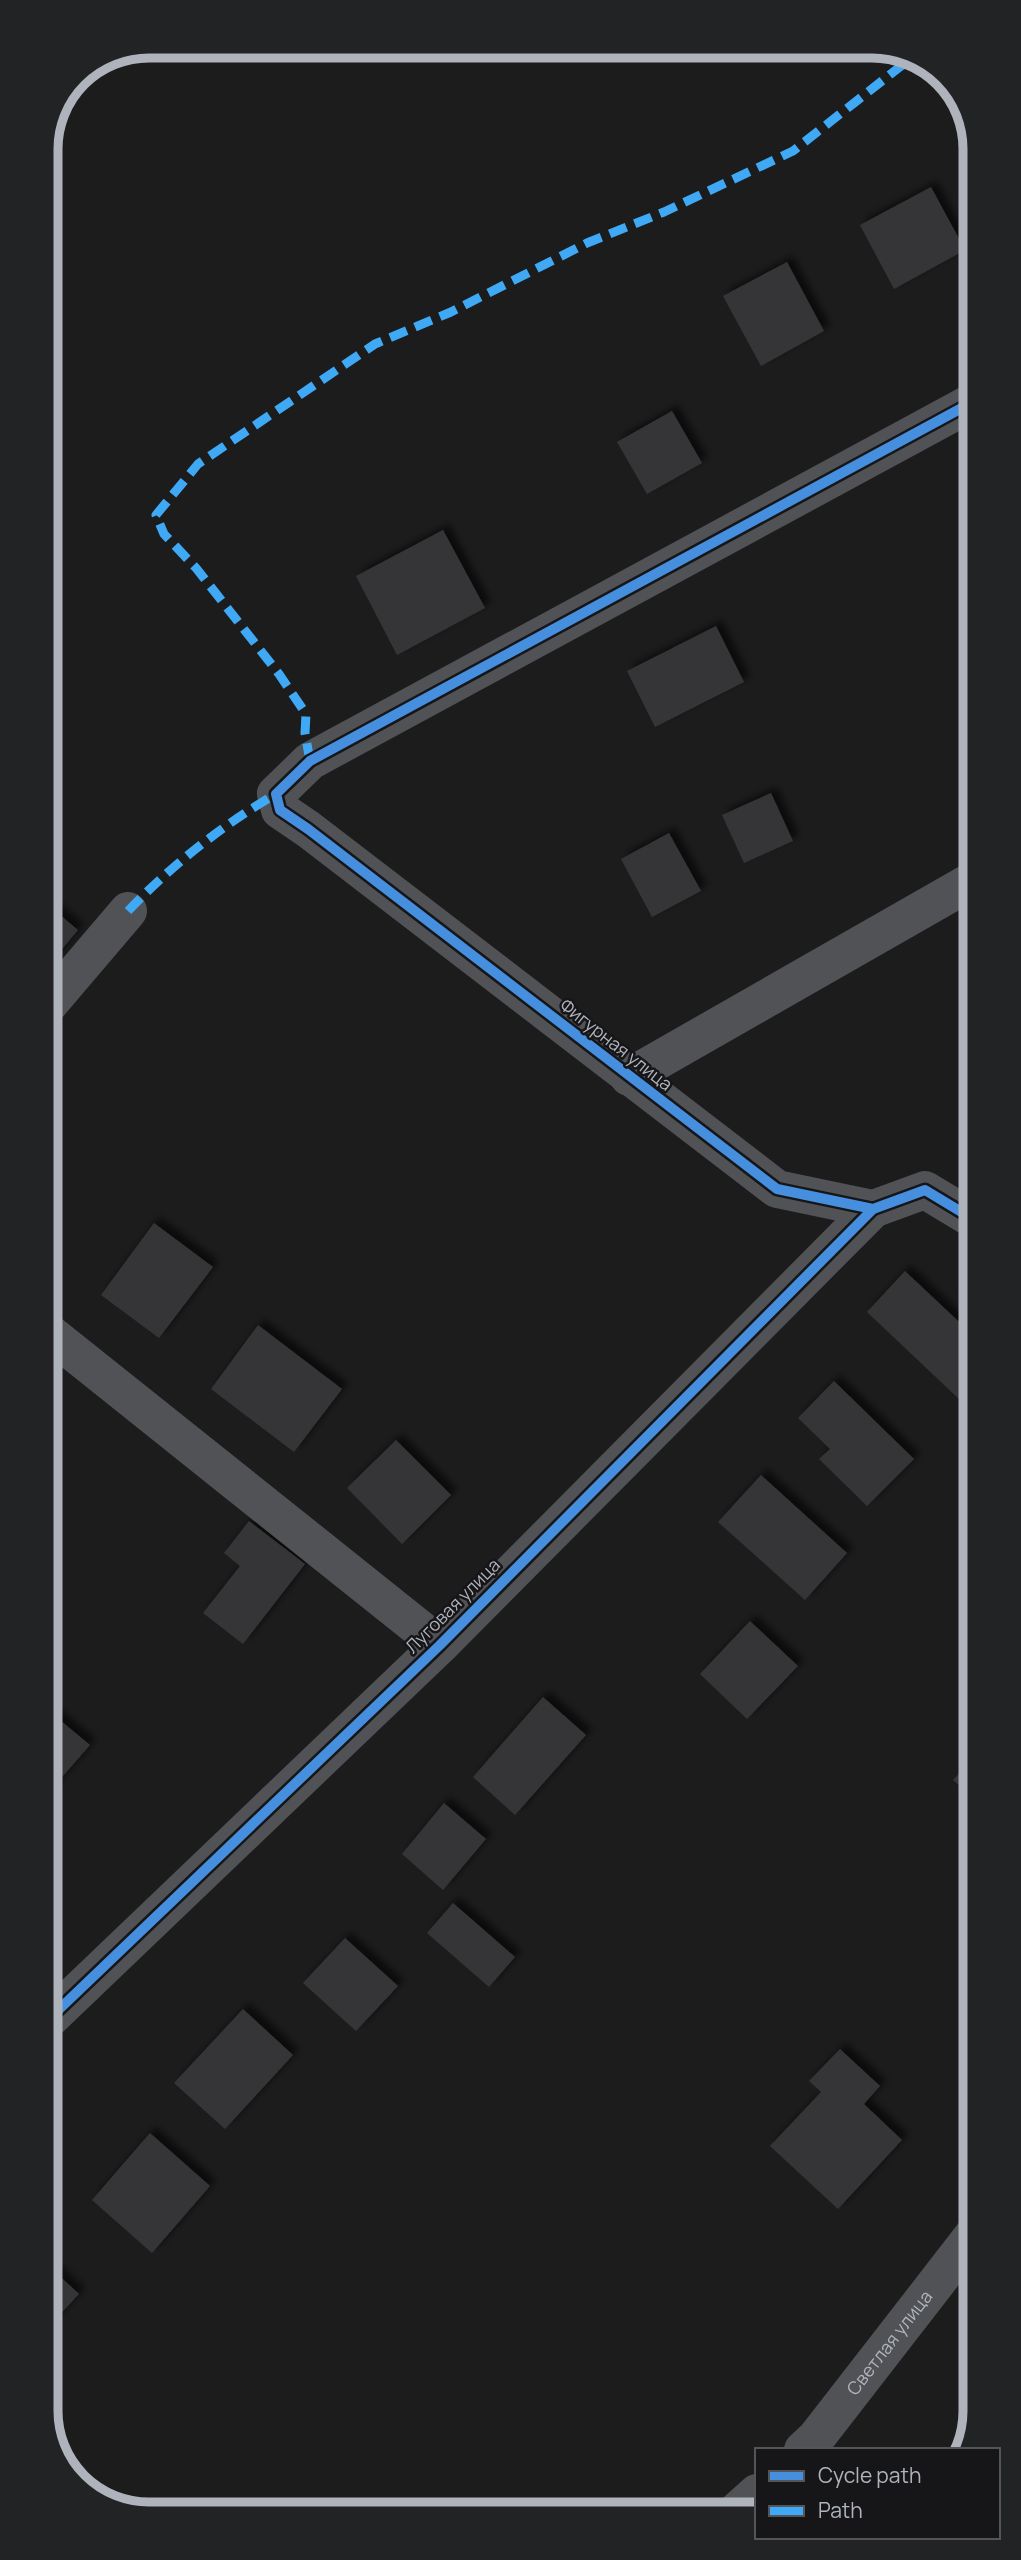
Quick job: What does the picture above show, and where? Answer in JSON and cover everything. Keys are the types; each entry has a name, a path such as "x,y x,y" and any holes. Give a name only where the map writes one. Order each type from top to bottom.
{"street":[{"name":"Фигурная улица","path":"873,1209 777,1189 280,810 276,794 310,761 963,407"},
{"path":"629,1077 963,886"},
{"path":"58,993 128,911"},
{"path":"873,1209 925,1190 963,1213"},
{"name":"Луговая улица","path":"58,2010 440,1645 873,1209"},
{"path":"58,1340 440,1645"},
{"name":"Светлая улица","path":"805,2448 816,2438 963,2248"}],"building":[{"path":"931,187 963,246 963,251 894,289 860,225"},
{"path":"787,262 824,331 761,366 723,296"},
{"path":"672,411 702,463 647,494 617,442"},
{"path":"443,530 485,608 397,655 356,576"},
{"path":"716,626 744,682 655,727 627,671"},
{"path":"771,793 793,841 744,863 722,815"},
{"path":"669,833 701,891 652,917 621,859"},
{"path":"58,913 78,930 58,954"},
{"path":"58,967 70,978 58,993"},
{"path":"154,1223 213,1267 159,1338 101,1295"},
{"path":"905,1271 963,1326 963,1397 960,1400 867,1312"},
{"path":"258,1325 342,1389 294,1452 211,1389"},
{"path":"834,1381 914,1459 867,1506 819,1459 830,1449 798,1418"},
{"path":"396,1440 451,1495 402,1544 347,1488"},
{"path":"761,1475 847,1553 805,1600 718,1522"},
{"path":"249,1521 305,1564 243,1644 203,1613 240,1566 224,1553"},
{"path":"750,1621 798,1666 747,1719 700,1674"},
{"path":"543,1697 586,1735 515,1815 473,1777"},
{"path":"58,1718 90,1745 58,1782"},
{"path":"963,1769 963,1789 953,1780"},
{"path":"444,1803 486,1839 443,1890 402,1854"},
{"path":"453,1903 515,1957 489,1987 427,1933"},
{"path":"345,1938 398,1986 356,2031 303,1983"},
{"path":"243,2009 293,2055 225,2129 174,2083"},
{"path":"840,2049 880,2086 864,2104 902,2140 838,2209 770,2146 821,2092 809,2081"},
{"path":"150,2133 210,2186 152,2253 92,2200"},
{"path":"58,2274 79,2294 58,2316"}],"marked path":[{"path":"310,761 305,733 306,714 279,674 196,568 164,534 156,515 198,464 375,344 451,312 587,243 664,212 793,151 904,64"},
{"path":"128,911 198,847 276,794"}],"cycle path":[{"path":"963,407 310,761 276,794 280,810 777,1189 873,1209 925,1190 963,1213"},
{"path":"58,2010 440,1645 873,1209"}]}
